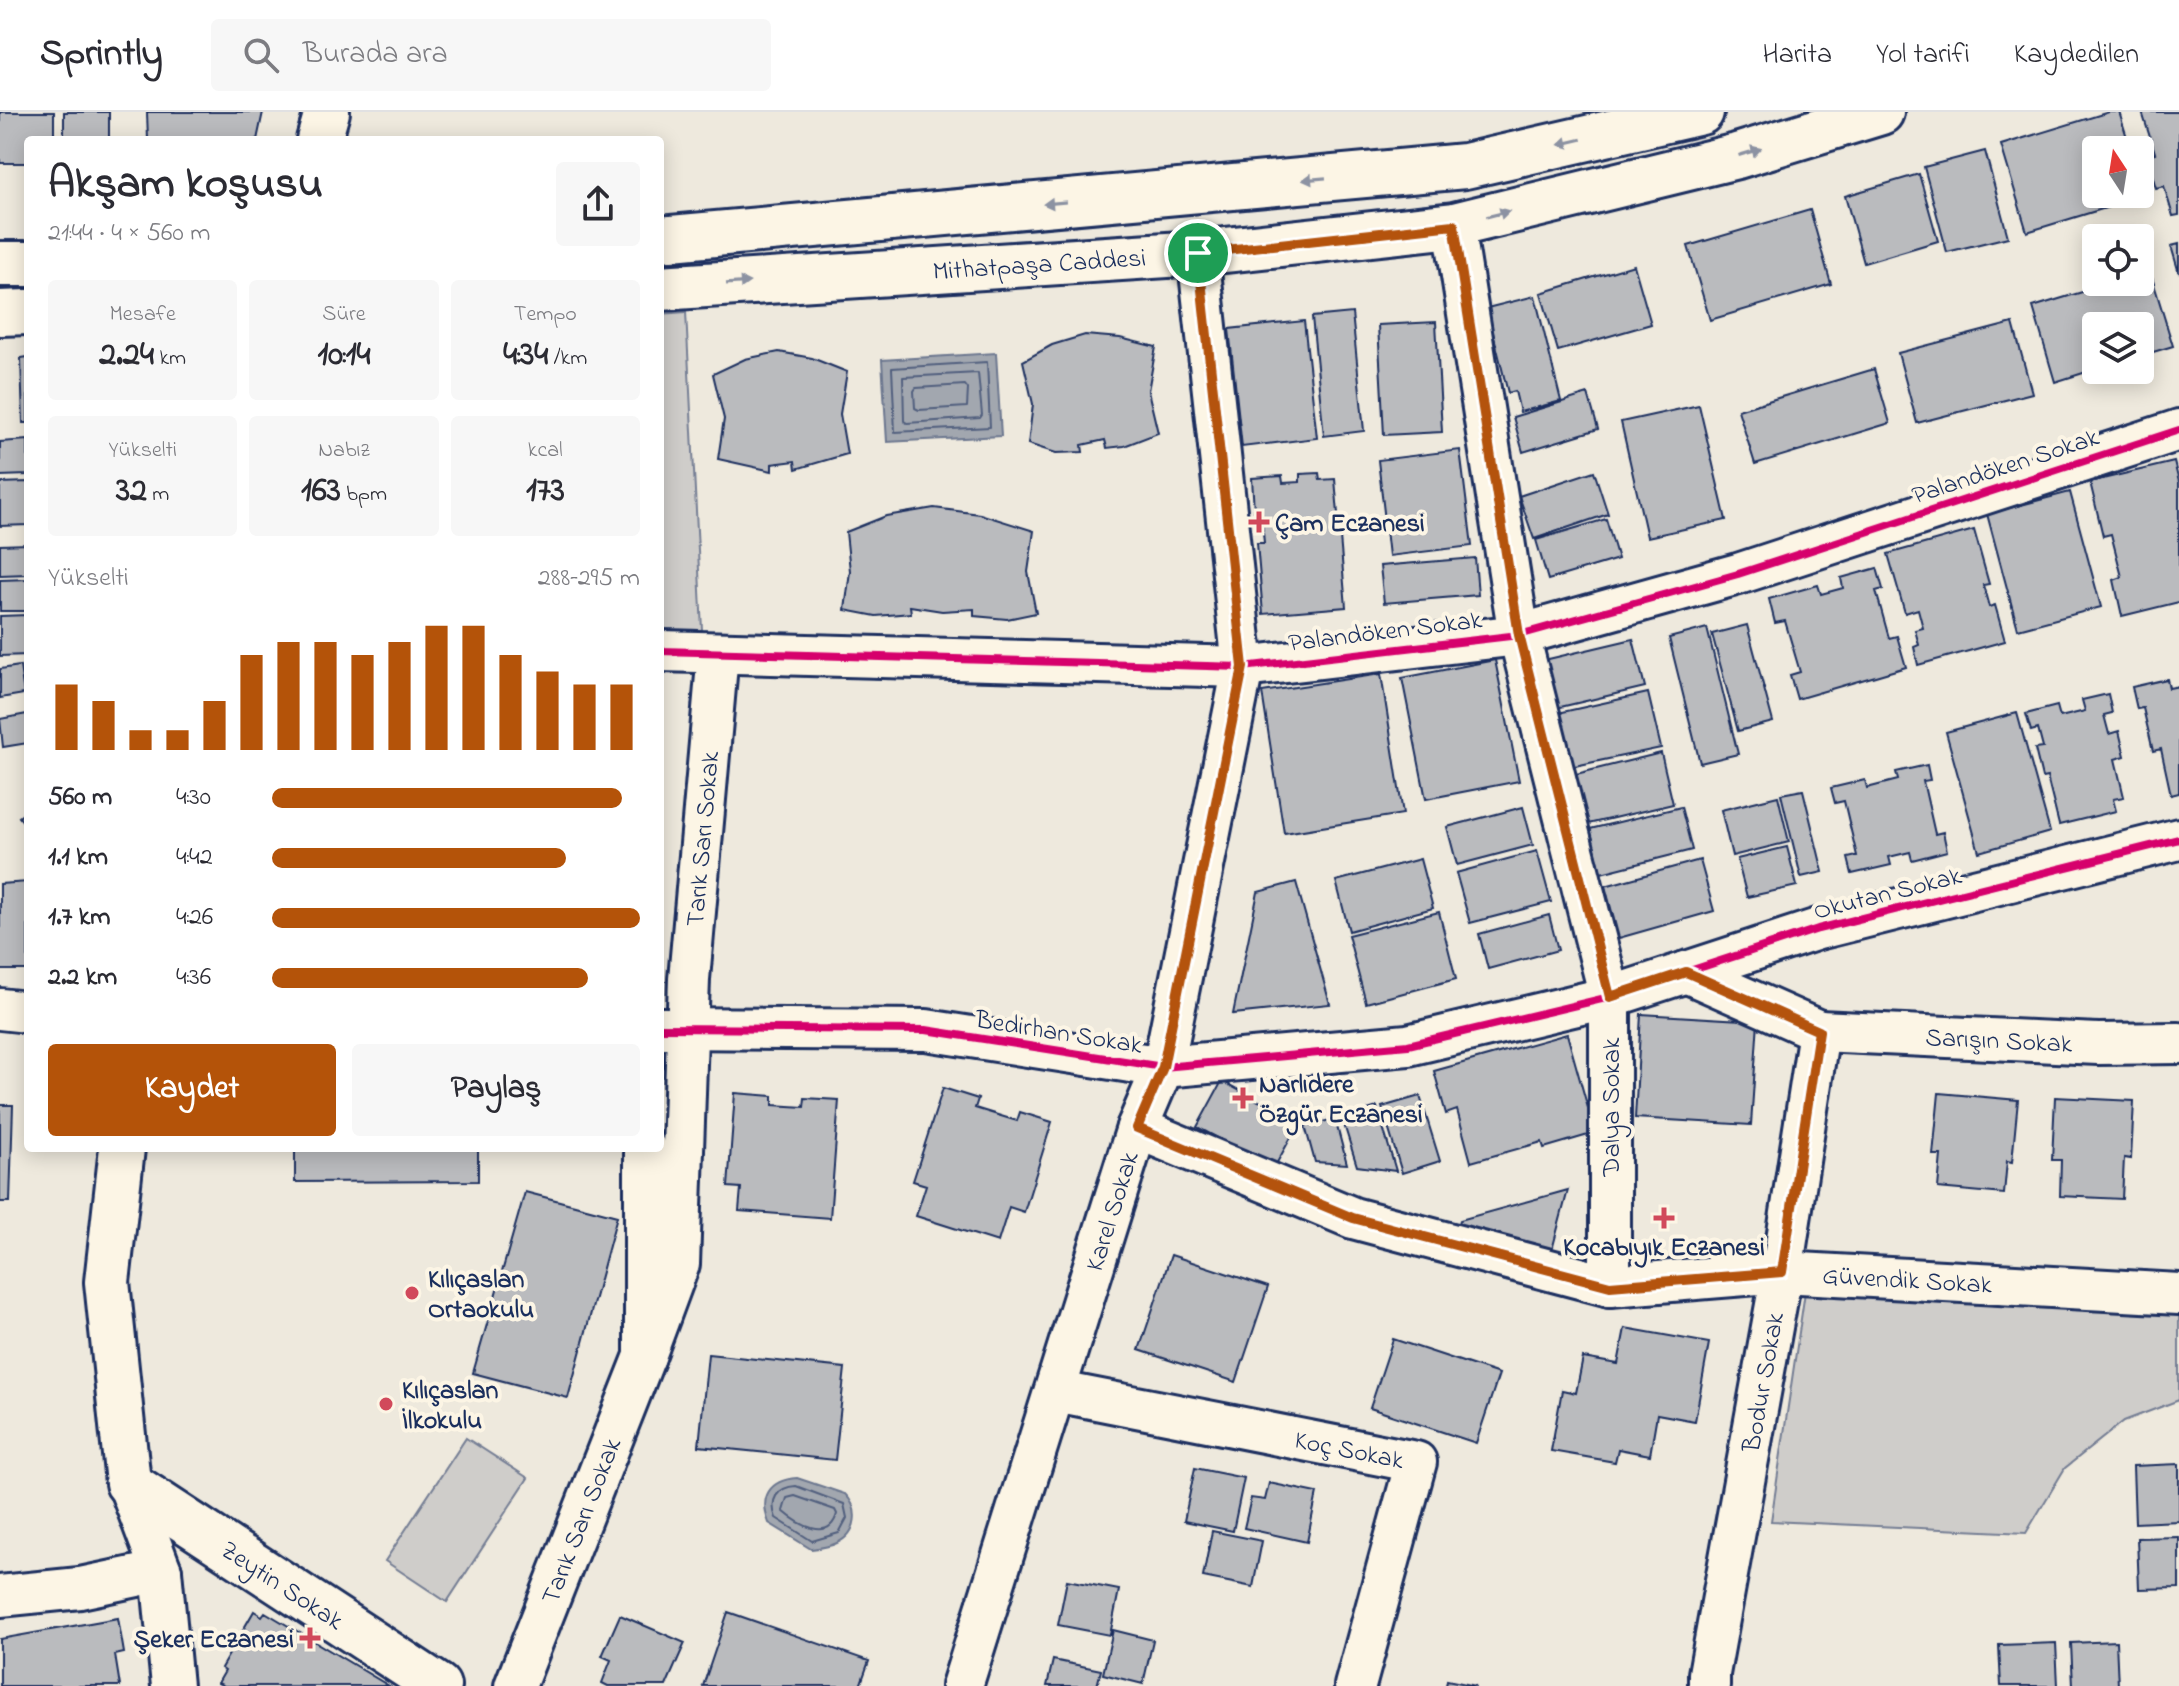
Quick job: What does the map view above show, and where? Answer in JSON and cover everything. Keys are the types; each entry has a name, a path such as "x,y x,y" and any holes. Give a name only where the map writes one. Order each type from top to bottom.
{"main road":[{"path":"320,136 327,112"},
{"path":"342,112 344,136"},
{"path":"664,239 1465,166 1701,112"},
{"name":"Mithatpaşa Caddesi","path":"664,288 1198,253 1454,225 1737,156 1881,112"},
{"path":"0,264 24,264"},
{"path":"0,313 24,312"},
{"path":"122,1152 107,1282 128,1483"},
{"name":"Zeytin Sokak","path":"128,1483 438,1686"}],"street":[{"name":"Dalya Sokak","path":"1454,225 1519,635 1610,997 1610,1286"},
{"name":"Karel Sokak","path":"962,1686 1137,1128 1163,1067 1243,667 1198,253"},
{"name":"Palandöken Sokak","path":"664,651 1243,667 1519,635 1738,574 2179,430"},
{"name":"Tarık Sarı Sokak","path":"515,1686 679,1264 674,1029 689,979 718,653"},
{"name":"Okutan Sokak","path":"1610,997 1818,929 2179,839"},
{"path":"1686,972 1819,1031"},
{"name":"Bedirhan Sokak","path":"674,1029 926,1030 1163,1067 1408,1045 1610,997"},
{"path":"0,1009 24,1012"},
{"name":"Sarışın Sokak","path":"1819,1031 2098,1044 2179,1043"},
{"name":"Bodur Sokak","path":"1709,1686 1782,1272 1819,1031"},
{"name":"Güvendik Sokak","path":"1137,1128 1353,1218 1610,1286 1782,1272 2179,1294"},
{"name":"Tarık Sarı Sokak","path":"645,1152 645,1356"},
{"name":"Koç Sokak","path":"1055,1391 1416,1462 1355,1686"},
{"path":"128,1483 161,1571 172,1686"},
{"path":"0,1596 80,1588 161,1571"}],"shaded area":[{"path":"686,312 702,630 664,629 664,314"},
{"path":"1806,1285 2179,1302 2179,1400 2124,1421 2065,1468 2026,1533 1771,1521"},
{"path":"466,1438 528,1478 447,1602 385,1561"}],"water":[{"path":"996,353 1001,436 887,442 882,360"},
{"path":"797,1478 845,1494 850,1500 855,1513 853,1527 844,1539 811,1549 769,1523 765,1505 769,1492 779,1482"}],"building":[{"path":"0,112 54,112 54,136 24,136 24,163 0,163"},
{"path":"64,112 109,112 109,136 64,136"},
{"path":"147,112 263,112 258,136 148,136"},
{"path":"2109,112 2119,112 2127,136 2082,136 2082,208 2106,208 2027,232 2001,145"},
{"path":"2142,112 2179,112 2179,215 2173,216 2164,186 2156,188 2154,136 2150,136"},
{"path":"1985,151 2008,237 1947,252 1924,167"},
{"path":"1919,174 1938,241 1864,263 1845,196"},
{"path":"1810,210 1831,284 1710,320 1688,246"},
{"path":"2179,244 2179,273 2171,246"},
{"path":"1634,265 1651,324 1558,351 1541,293"},
{"path":"2154,284 2173,346 2154,352 2154,312 2082,312 2082,373 2055,382 2033,307 2082,292 2082,296 2154,296"},
{"path":"1535,296 1561,401 1520,412 1515,391 1508,393 1487,308"},
{"path":"1352,313 1364,431 1324,436 1312,317"},
{"path":"1304,321 1317,438 1242,447 1229,329"},
{"path":"1436,322 1442,432 1384,435 1378,325"},
{"path":"2013,323 2032,393 1917,423 1898,353"},
{"path":"1085,335 1120,338 1156,347 1148,391 1158,433 1124,446 1107,448 1105,440 1082,445 1083,452 1056,453 1028,444 1033,404 1023,361 1052,345"},
{"path":"779,352 812,358 847,372 840,414 847,454 796,469 795,461 772,464 772,471 718,459 724,419 713,374 745,359"},
{"path":"21,358 24,358 24,423 23,423"},
{"path":"1874,369 1890,423 1755,464 1738,410"},
{"path":"1588,394 1598,429 1523,452 1513,417"},
{"path":"1699,405 1726,520 1647,537 1621,422"},
{"path":"24,440 24,475 0,476 0,442"},
{"path":"1460,450 1472,546 1389,556 1378,460"},
{"path":"2174,462 2179,482 2179,602 2122,616 2114,580 2122,577 2111,534 2103,536 2090,482"},
{"path":"1594,471 1608,514 1534,539 1519,496"},
{"path":"1319,473 1320,480 1335,479 1346,607 1263,614 1257,543 1264,543 1261,511 1254,511 1252,478 1282,476 1283,483 1300,482 1300,474"},
{"path":"24,482 24,525 0,526 0,483"},
{"path":"2070,492 2101,607 2018,629 1987,514"},
{"path":"934,508 980,514 1034,531 1028,572 1036,613 1007,619 974,616 974,609 942,611 910,606 911,613 876,616 845,610 850,571 846,532 886,516"},
{"path":"1606,519 1618,559 1548,580 1536,540"},
{"path":"1974,530 1989,584 1983,585 1989,607 1995,605 2005,641 1918,665 1914,647 1919,645 1915,630 1923,628 1918,609 1905,613 1888,554"},
{"path":"24,544 24,574 0,575 0,545"},
{"path":"1475,558 1478,595 1384,603 1380,566"},
{"path":"1877,568 1883,589 1876,591 1889,638 1897,636 1906,667 1797,699 1790,675 1800,672 1785,621 1775,623 1769,599 1818,585 1821,594 1843,588 1841,578"},
{"path":"24,579 24,611 0,611 0,580"},
{"path":"24,615 24,655 0,656 0,616"},
{"path":"1747,625 1773,722 1738,731 1712,634"},
{"path":"1707,628 1738,754 1700,763 1669,638"},
{"path":"1633,639 1645,687 1552,709 1540,661"},
{"path":"1495,660 1519,781 1426,799 1402,678"},
{"path":"20,666 24,694 0,698 0,669"},
{"path":"1381,674 1403,814 1284,833 1262,692"},
{"path":"2167,679 2169,688 2179,686 2179,793 2171,795 2161,749 2153,751 2143,708 2137,709 2132,687"},
{"path":"1648,693 1661,748 1570,767 1558,713"},
{"path":"2108,694 2112,713 2104,715 2109,734 2119,731 2125,756 2115,759 2124,797 2113,799 2116,811 2059,825 2047,777 2042,778 2035,749 2043,748 2038,729 2031,731 2026,714 2057,706 2060,717 2085,711 2082,700"},
{"path":"2017,713 2050,832 1979,852 1946,732"},
{"path":"24,715 24,744 3,747 0,719"},
{"path":"1661,753 1673,804 1588,824 1576,774"},
{"path":"1927,765 1930,780 1923,781 1935,834 1943,832 1947,851 1912,860 1910,852 1889,857 1891,865 1852,874 1848,858 1857,856 1844,801 1835,803 1831,788 1865,780 1867,788 1898,780 1896,772"},
{"path":"1803,790 1823,872 1801,877 1781,794"},
{"path":"1778,796 1789,842 1732,856 1721,810"},
{"path":"1523,807 1533,845 1457,865 1447,827"},
{"path":"1681,807 1692,850 1601,873 1590,829"},
{"path":"1787,847 1797,886 1747,897 1737,859"},
{"path":"1537,851 1551,902 1470,923 1456,873"},
{"path":"1420,859 1433,908 1349,931 1336,881"},
{"path":"1700,860 1714,911 1619,938 1605,886"},
{"path":"24,882 24,970 0,970 0,884"},
{"path":"1296,882 1330,1004 1233,1014 1258,892"},
{"path":"1439,912 1456,979 1366,1003 1348,935"},
{"path":"1549,915 1558,950 1488,969 1479,934"},
{"path":"1641,1014 1758,1021 1751,1125 1635,1118"},
{"path":"1567,1034 1595,1133 1544,1148 1542,1142 1471,1162 1457,1110 1446,1114 1434,1071"},
{"path":"1222,1081 1299,1123 1274,1168 1197,1127"},
{"path":"943,1088 978,1099 975,1108 1017,1121 1020,1112 1052,1122 1024,1212 1009,1207 998,1242 916,1216 926,1185 913,1181"},
{"path":"735,1093 773,1096 773,1105 804,1107 805,1098 839,1100 830,1218 739,1211 741,1188 728,1187"},
{"path":"1939,1093 2018,1100 2012,1162 2007,1161 2004,1194 1938,1188 1941,1155 1933,1155"},
{"path":"1420,1096 1440,1161 1402,1173 1382,1107"},
{"path":"2055,1097 2134,1101 2131,1159 2124,1158 2122,1199 2060,1196 2061,1160 2052,1160"},
{"path":"0,1105 13,1105 10,1202 0,1202"},
{"path":"1377,1107 1396,1171 1357,1166 1342,1118"},
{"path":"1335,1119 1347,1164 1315,1162 1305,1126"},
{"path":"295,1152 478,1152 478,1181 295,1182"},
{"path":"1568,1190 1552,1250 1506,1250 1455,1236 1460,1220"},
{"path":"525,1192 617,1216 568,1398 473,1373"},
{"path":"1171,1255 1268,1287 1236,1382 1139,1350"},
{"path":"1625,1328 1709,1343 1695,1421 1657,1414 1650,1455 1618,1449 1615,1462 1551,1451 1562,1390 1576,1393 1583,1358 1618,1364"},
{"path":"1393,1339 1499,1374 1476,1443 1370,1408"},
{"path":"708,1354 845,1368 835,1460 699,1446"},
{"path":"2179,1464 2179,1521 2135,1523 2133,1466"},
{"path":"1195,1468 1244,1478 1233,1531 1184,1521"},
{"path":"1269,1483 1317,1493 1307,1542 1244,1528 1251,1498 1265,1500"},
{"path":"1212,1531 1262,1541 1253,1587 1203,1577"},
{"path":"2179,1537 2179,1588 2139,1589 2137,1538"},
{"path":"1067,1580 1119,1590 1110,1635 1058,1625"},
{"path":"254,1611 262,1616 265,1612 389,1686 224,1686 218,1683 225,1671 221,1668"},
{"path":"728,1612 869,1661 860,1686 703,1686"},
{"path":"620,1615 685,1643 666,1686 608,1686 602,1683 611,1660 602,1656"},
{"path":"118,1618 124,1653 115,1655 120,1686 0,1686 0,1639"},
{"path":"1113,1630 1153,1640 1143,1684 1103,1674"},
{"path":"2116,1641 2118,1686 2073,1686 2071,1643"},
{"path":"2056,1643 2058,1686 2001,1686 1999,1645"},
{"path":"1053,1660 1101,1670 1097,1686 1047,1686"},
{"path":"1447,1680 1476,1686 1446,1686"}],"cycle path":[{"path":"664,651 1243,667 1519,635 1738,574 2179,430"},
{"path":"664,1028 926,1030 1163,1067 1408,1045 1610,997 1818,929 2179,839"}],"place":[{"name":"Çam Eczanesi","path":"1259,522"},
{"name":"Narlıdere Özgür Eczanesi","path":"1243,1098"},
{"name":"Kocabıyık Eczanesi","path":"1664,1218"},
{"name":"Kılıçaslan Ortaokulu","path":"412,1293"},
{"name":"Kılıçaslan İlkokulu","path":"386,1404"},
{"name":"Şeker Eczanesi","path":"310,1638"}],"route":[{"path":"1454,225 1519,635 1610,997 1686,972 1819,1031 1782,1272 1610,1286 1353,1218 1137,1128 1163,1067 1243,667 1198,253 1454,225"}]}
